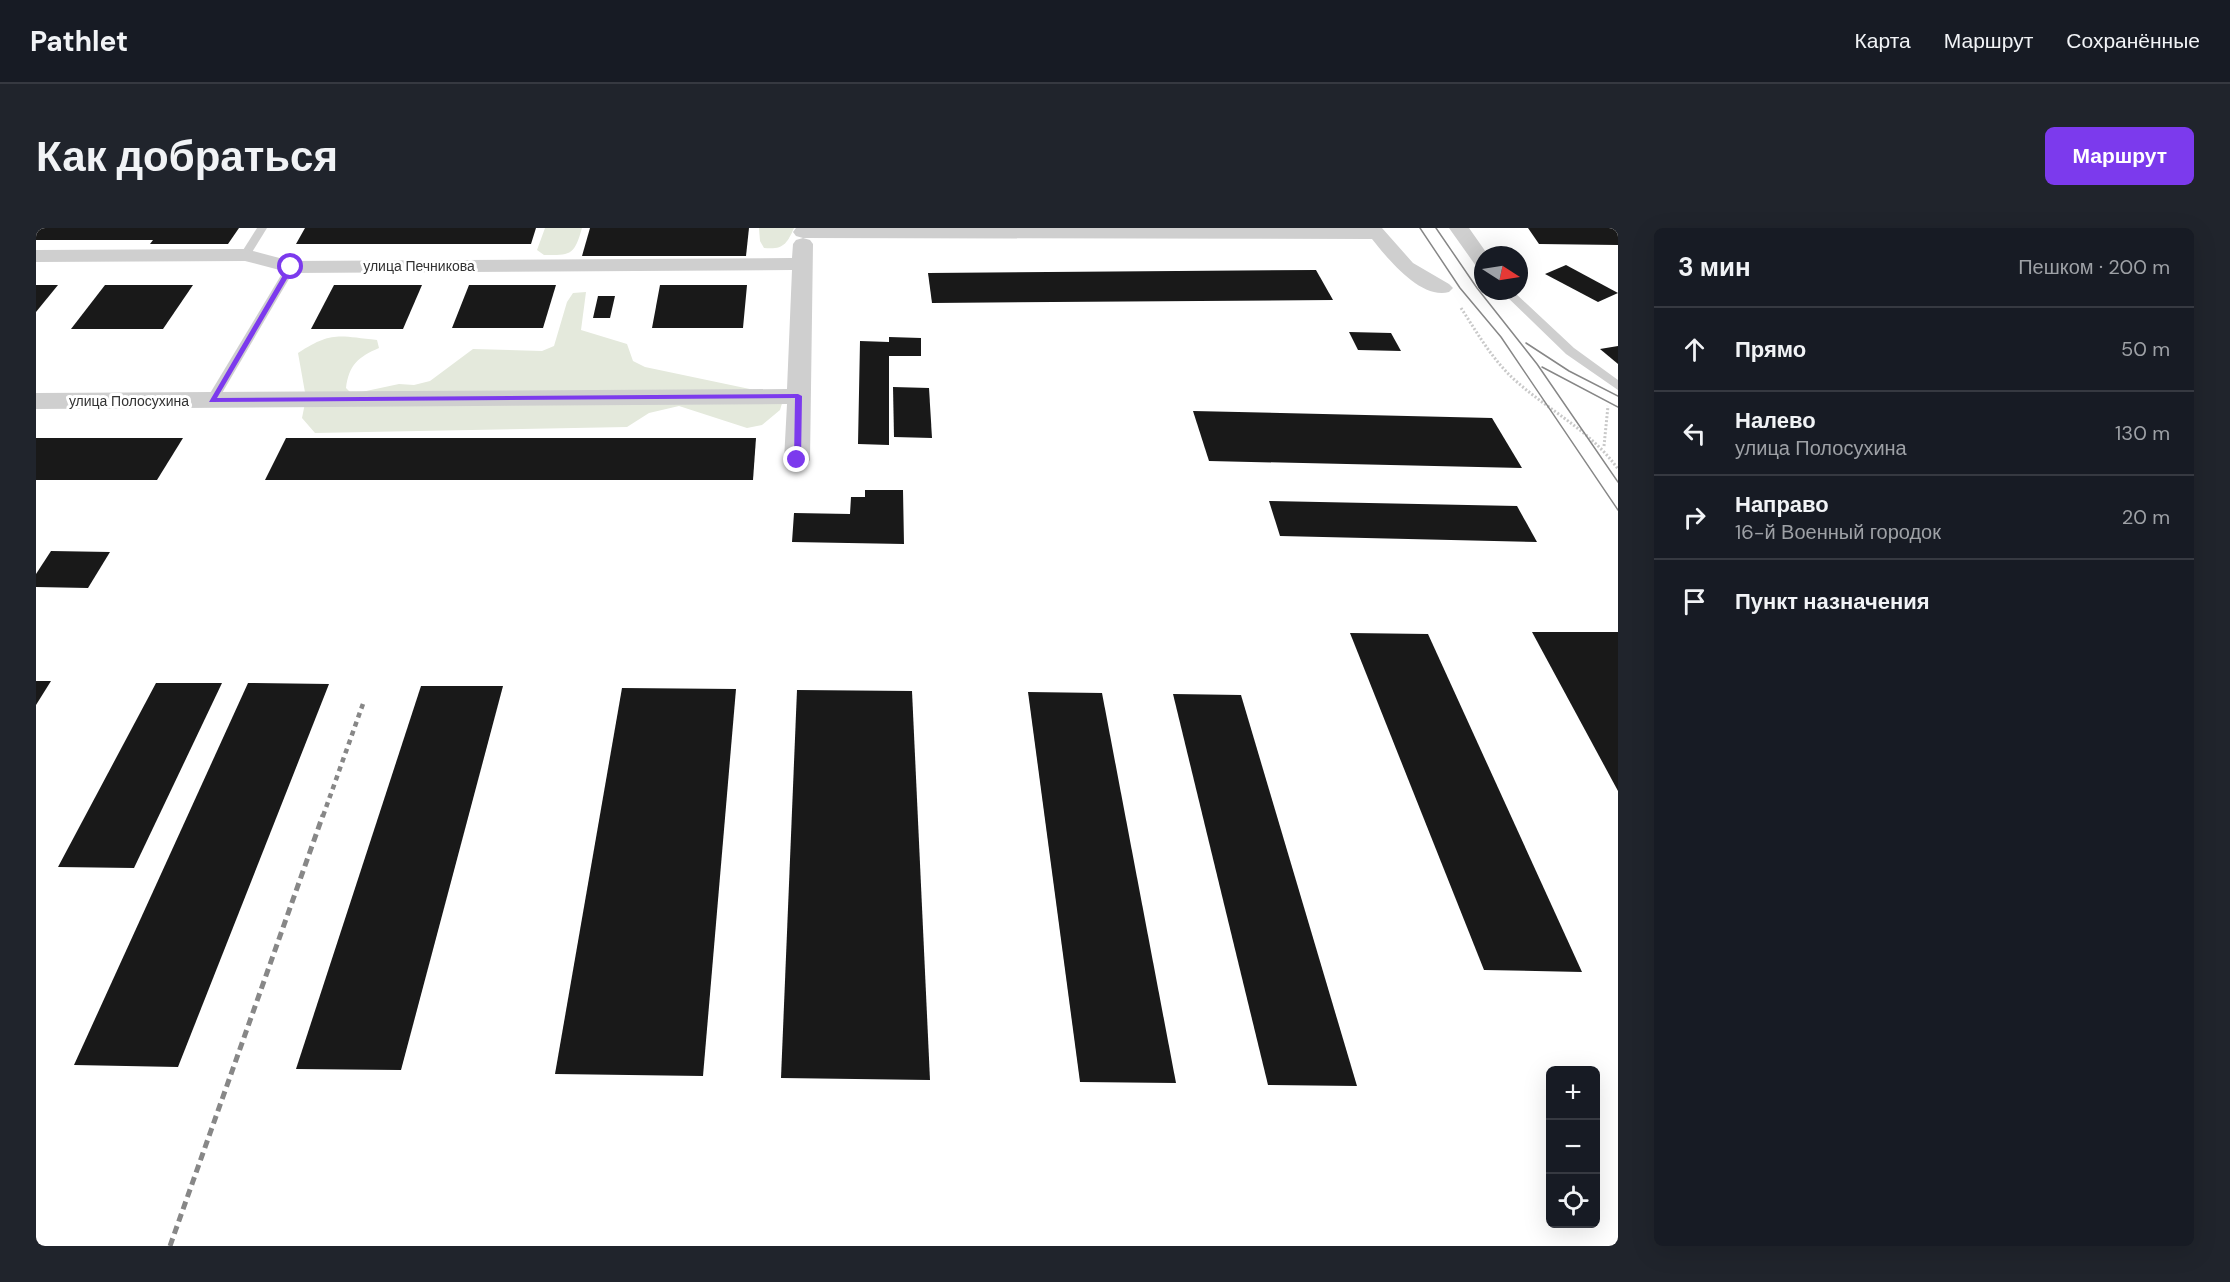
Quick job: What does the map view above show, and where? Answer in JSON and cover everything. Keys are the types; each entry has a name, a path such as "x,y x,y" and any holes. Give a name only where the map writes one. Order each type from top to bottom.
{"street":[{"path":"1459,228 1474,249"},
{"path":"797,460 803,230 1378,233 1406,267 1442,288"},
{"name":"улица Печникова","path":"36,256 245,255 291,267 803,264"},
{"name":"улица Полосухина","path":"36,401 798,396"}],"lane":[{"path":"245,255 262,228"},
{"path":"212,400 291,267"},
{"path":"1516,300 1570,351 1615,384"}],"path":[{"path":"1442,288 1454,298 1499,364 1518,383 1604,447 1618,469"},
{"path":"1604,447 1615,384"}],"shaded area":[{"path":"545,228 582,228 574,249 570,252 560,255 544,255 537,250"},
{"path":"759,228 794,228 784,245 764,248 760,241"},
{"path":"586,292 581,330 627,344 633,361 645,367 774,394 783,400 780,410 762,425 747,428 679,406 649,413 627,427 315,433 302,418 306,398 298,353 319,341 336,337 377,340 379,348 360,359 349,373 346,388 352,394 399,384 414,385 430,381 473,349 542,351 554,346 567,302 573,293"}],"building":[{"path":"36,228 239,228 228,244 150,244 153,240 36,240"},
{"path":"305,228 536,228 531,244 296,244"},
{"path":"590,228 749,228 746,256 582,256"},
{"path":"1528,228 1618,228 1618,245 1539,244"},
{"path":"1566,265 1618,293 1598,302 1545,274"},
{"path":"1316,270 1333,300 932,303 928,273"},
{"path":"36,285 58,285 36,312"},
{"path":"105,285 193,285 163,329 71,329"},
{"path":"334,285 422,285 403,329 311,329"},
{"path":"469,285 556,285 543,328 452,328"},
{"path":"660,285 747,285 743,328 652,328"},
{"path":"598,296 615,296 610,318 593,318"},
{"path":"1349,332 1391,333 1401,351 1358,350"},
{"path":"889,337 921,338 921,356 889,356 889,445 858,444 860,341 889,342"},
{"path":"1618,346 1618,364 1600,349"},
{"path":"893,387 929,388 932,438 894,437"},
{"path":"1193,411 1492,418 1522,468 1209,461"},
{"path":"36,438 183,438 157,480 36,480"},
{"path":"286,438 756,438 753,480 265,480"},
{"path":"865,490 903,490 904,544 792,542 794,513 850,514 851,497 865,497"},
{"path":"1269,501 1517,506 1537,542 1280,536"},
{"path":"51,551 110,552 88,588 36,587 36,574"},
{"path":"1532,632 1618,632 1618,791"},
{"path":"1350,633 1428,634 1582,972 1484,970"},
{"path":"36,681 51,681 36,705"},
{"path":"156,683 222,683 134,868 58,867"},
{"path":"248,683 329,684 178,1067 74,1065"},
{"path":"421,686 503,686 401,1070 296,1069"},
{"path":"622,688 736,689 703,1076 555,1074"},
{"path":"797,690 912,691 930,1080 781,1078"},
{"path":"1028,692 1102,693 1176,1083 1080,1082"},
{"path":"1173,694 1241,695 1357,1086 1268,1085"}],"tram line":[{"path":"1420,228 1460,288 1501,337 1618,510"},
{"path":"1436,228 1477,288 1537,364 1618,482"},
{"path":"1526,343 1569,371 1618,396"},
{"path":"1542,367 1618,407"}],"railway":[{"path":"323,816 364,701"},
{"path":"170,1246 323,815"}],"route":[{"path":"291,267 212,400 798,396 797,460"}]}
